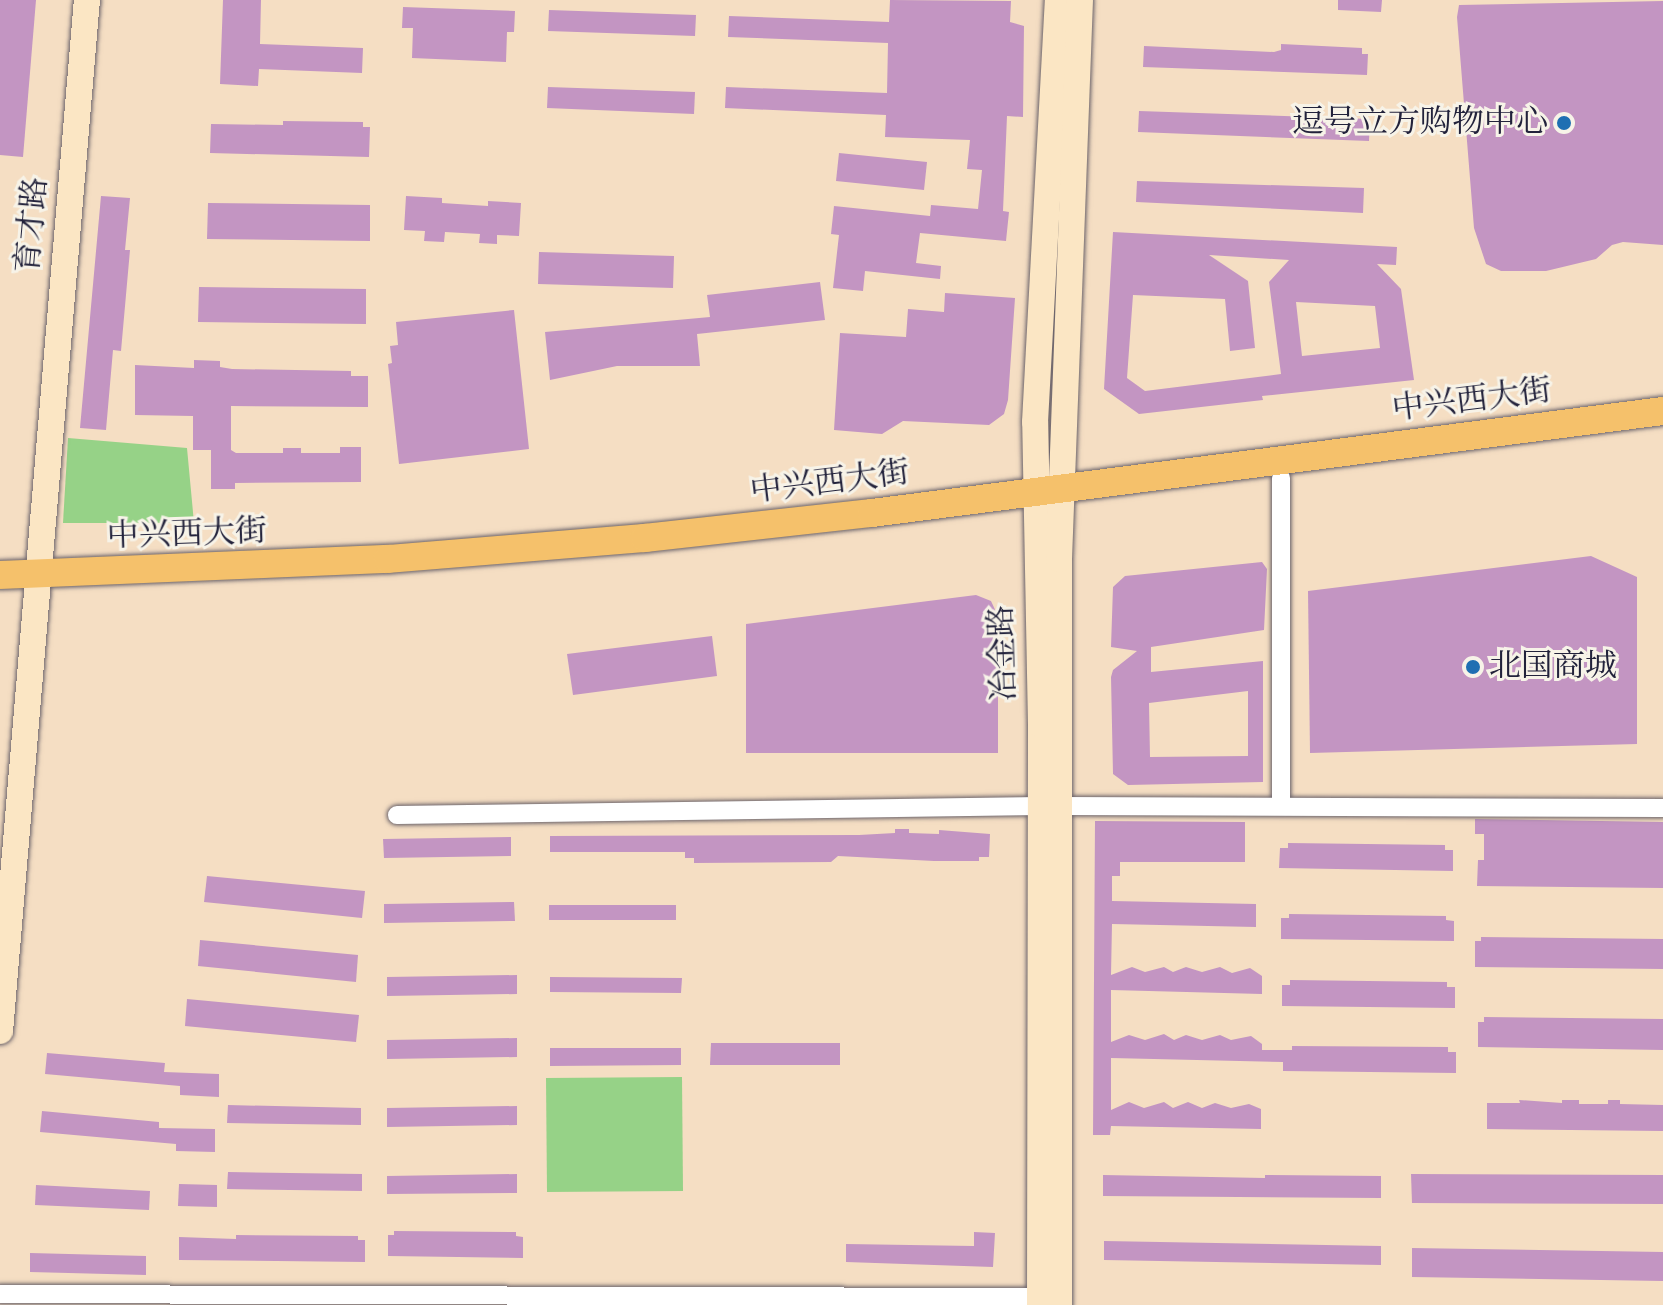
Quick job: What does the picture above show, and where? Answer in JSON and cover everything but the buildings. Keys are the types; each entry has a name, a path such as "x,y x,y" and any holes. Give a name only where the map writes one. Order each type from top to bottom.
{"main road":[{"name":"中兴西大街","path":"1048,499 1663,411"},
{"name":"中兴西大街","path":"0,593 36,583 560,546 1281,478 1663,429"},
{"name":"中兴西大街","path":"0,575 36,583"}],"street":[{"name":"育才路","path":"0,1031 87,0"},
{"name":"冶金路","path":"1048,499 1035,422 1058,0"},
{"name":"冶金路","path":"1046,1302 1050,806 1048,499 1080,0"},
{"path":"1281,478 1281,806"},
{"path":"397,815 1050,806 1663,808"},
{"path":"0,1294 1046,1302"}],"green space":[{"path":"68,438 187,448 194,523 63,523"},
{"path":"682,1077 683,1191 547,1192 546,1078"}],"place":[{"name":"逗号立方购物中心","path":"1564,123"},
{"name":"北国商城","path":"1473,667"}]}
